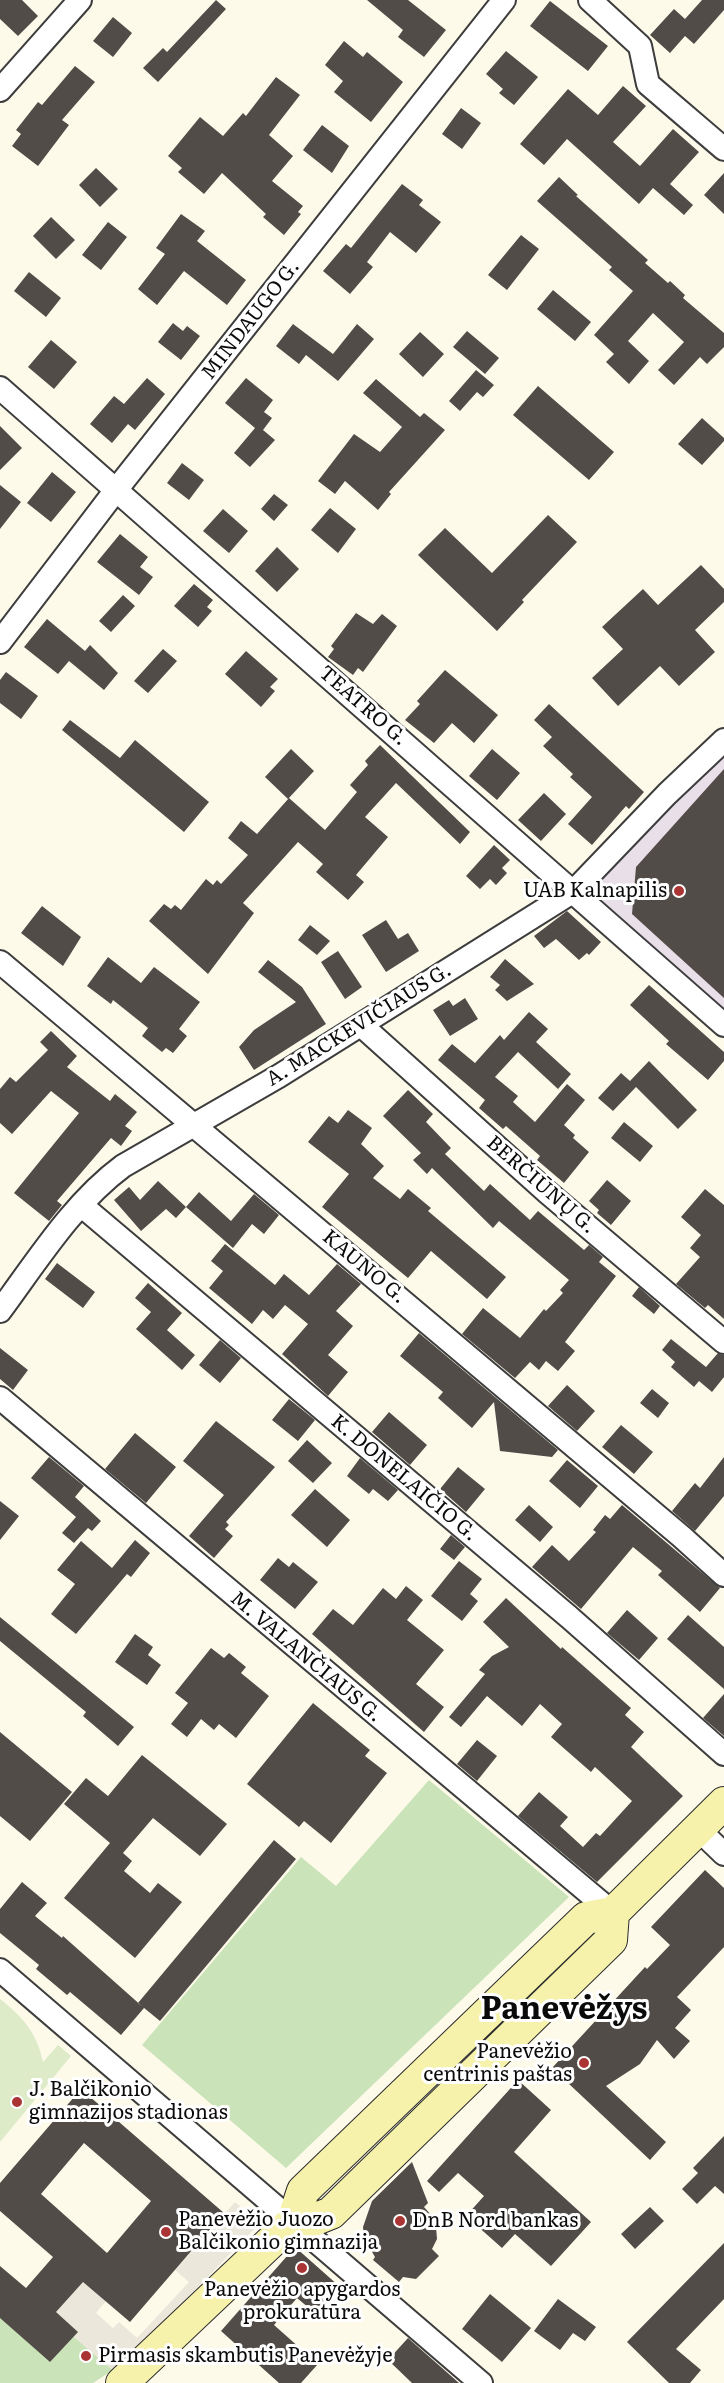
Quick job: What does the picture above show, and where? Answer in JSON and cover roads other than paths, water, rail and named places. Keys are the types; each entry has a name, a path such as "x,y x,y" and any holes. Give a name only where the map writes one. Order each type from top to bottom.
{"main road":[{"path":"122,2383 293,2222 310,2221 331,2213 611,1940 613,1913 724,1803"}],"street":[{"path":"0,90 80,0"},
{"name":"MINDAUGO G.","path":"0,642 116,490 504,0"},
{"path":"590,0 639,46 648,84 724,149"},
{"name":"TEATRO G.","path":"0,388 724,1025"},
{"name":"A. MACKEVIČIAUS G.","path":"0,1311 81,1205 104,1180 123,1166 196,1125 361,1025 574,891 667,794 724,740"},
{"name":"KAUNO G.","path":"0,962 196,1125 673,1529 724,1575"},
{"name":"BERČIŪNŲ G.","path":"361,1025 547,1192 724,1342"},
{"name":"K. DONELAIČIO G.","path":"81,1205 569,1617 724,1754"},
{"name":"M. VALANČIAUS G.","path":"0,1398 613,1913"},
{"path":"698,1829 724,1854"},
{"path":"0,1970 481,2383"}],"place":[{"name":"UAB Kalnapilis","path":"679,891"},
{"name":"Panevėžio centrinis paštas","path":"584,2063"},
{"name":"J. Balčikonio gimnazijos stadionas","path":"17,2102"},
{"name":"DnB Nord bankas","path":"400,2221"},
{"name":"Panevėžio Juozo Balčikonio gimnazija","path":"166,2232"},
{"name":"Panevėžio apygardos prokuratūra","path":"302,2268"},
{"name":"Pirmasis skambutis Panevėžyje","path":"86,2356"}],"district":[{"name":"Panevėžys","path":"564,2010"}]}
